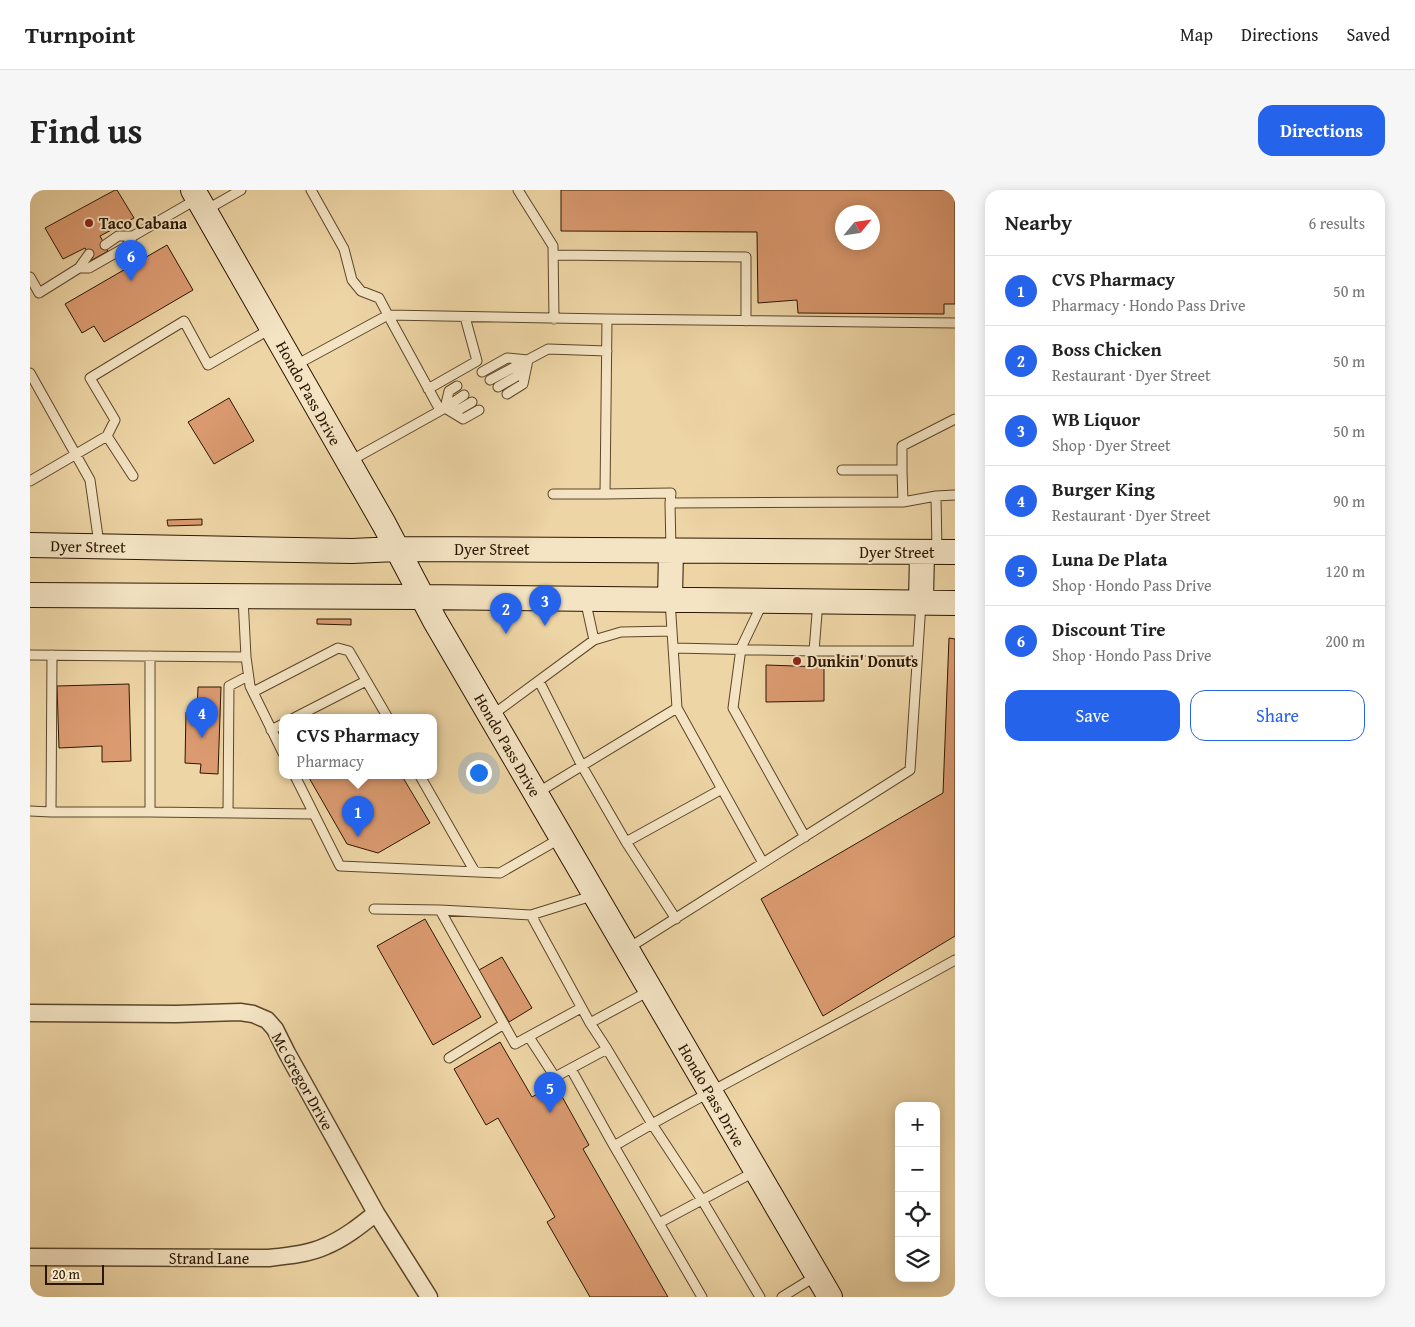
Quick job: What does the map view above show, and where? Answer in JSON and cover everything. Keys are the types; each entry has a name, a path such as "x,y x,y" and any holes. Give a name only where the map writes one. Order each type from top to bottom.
{"main road":[{"name":"Hondo Pass Drive","path":"198,200 397,548 422,597 830,1297"},
{"name":"Dyer Street","path":"30,545 352,551 397,548 938,552"},
{"path":"670,550 670,600"},
{"path":"921,602 938,552"},
{"path":"30,595 955,602"}],"street":[{"name":"Mc Gregor Drive","path":"30,1013 176,1014 240,1012 253,1014 267,1020 275,1029 376,1213 429,1297"},
{"name":"Strand Lane","path":"30,1257 268,1258 295,1255 326,1246 352,1231 376,1213"}],"lane":[{"path":"79,268 89,268 126,247 133,236 198,200 240,190"},
{"path":"311,190 344,248 352,280 361,291 379,298 428,388 443,409 463,419 480,410"},
{"path":"518,190 553,246 554,319"},
{"path":"104,244 118,236 133,236"},
{"path":"30,278 39,293 79,268 88,254"},
{"path":"554,255 746,257 746,321"},
{"path":"294,366 388,315 607,320 955,323"},
{"path":"428,388 477,361 465,317"},
{"path":"605,494 607,320"},
{"path":"30,481 107,436 115,420 90,378 184,322 208,365 272,328"},
{"path":"490,380 548,348 607,351"},
{"path":"482,372 507,358 528,360"},
{"path":"498,387 517,376 528,360"},
{"path":"507,394 523,384 528,360"},
{"path":"30,373 90,480 99,546"},
{"path":"443,409 449,390 457,386"},
{"path":"348,462 443,409 464,395"},
{"path":"443,409 460,409 472,402"},
{"path":"903,502 902,446 955,418"},
{"path":"107,436 132,476"},
{"path":"842,470 902,470"},
{"path":"553,494 670,493 670,550"},
{"path":"670,503 903,502 936,496 955,495"},
{"path":"936,496 938,552"},
{"path":"243,596 246,657 250,686 279,745"},
{"path":"585,599 594,640"},
{"path":"670,600 677,708 763,863"},
{"path":"763,601 741,648 733,708 805,837"},
{"path":"814,651 818,601"},
{"path":"627,949 910,770 921,602"},
{"path":"491,716 594,640 621,632 672,631"},
{"path":"253,692 338,648 349,651 386,714"},
{"path":"673,648 918,651"},
{"path":"30,655 246,657"},
{"path":"51,812 52,655"},
{"path":"150,656 150,812"},
{"path":"228,813 229,686 248,676"},
{"path":"539,680 582,766 626,842 676,919"},
{"path":"302,714 366,681"},
{"path":"536,794 677,708"},
{"path":"271,730 279,726"},
{"path":"296,779 340,866 500,873 562,838"},
{"path":"422,779 475,872"},
{"path":"626,842 722,789"},
{"path":"30,812 314,814"},
{"path":"374,910 440,910 531,915 595,895"},
{"path":"440,910 516,1044 581,1008"},
{"path":"531,915 581,1008 652,1124 702,1200 760,1297"},
{"path":"614,1146 710,1091 955,960"},
{"path":"590,1023 651,990"},
{"path":"449,1058 504,1024"},
{"path":"529,1036 555,1077 607,1049"},
{"path":"571,1069 702,1297"},
{"path":"659,1222 756,1171"},
{"path":"782,1297 817,1275"}],"building":[{"name":"Taco Cabana","path":"117,190 134,218 100,236 108,251 92,260 85,248 63,259 45,228"},
{"path":"561,190 955,190 955,304 944,304 944,314 798,313 797,300 758,303 757,232 561,231"},
{"path":"167,245 193,290 104,342 94,326 82,333 65,304"},
{"path":"229,398 254,441 214,464 188,422"},
{"path":"202,519 202,525 168,526 167,520"},
{"path":"317,619 351,619 351,625 317,624"},
{"path":"949,638 955,639 955,936 823,1016 761,899 943,793"},
{"path":"766,665 824,667 824,701 766,702"},
{"path":"129,684 131,761 102,762 102,746 59,748 57,686"},
{"path":"198,687 221,687 218,774 200,773 201,764 185,763 186,712 197,713"},
{"path":"310,779 404,779 430,823 378,853 347,844"},
{"path":"425,919 481,1017 433,1045 377,946"},
{"path":"502,957 532,1008 509,1022 479,970"},
{"path":"500,1042 532,1097 555,1084 589,1145 583,1149 668,1297 590,1297 547,1222 555,1217 498,1118 486,1125 454,1069"}],"place":[{"name":"Taco Cabana","path":"89,223"},
{"name":"Discount Tire","path":"131,281"},
{"name":"WB Liquor","path":"545,626"},
{"name":"Boss Chicken","path":"506,634"},
{"name":"Dunkin' Donuts","path":"797,661"},
{"name":"Burger King","path":"202,738"},
{"name":"CVS Pharmacy","path":"358,837"},
{"name":"Luna De Plata","path":"550,1113"}]}
